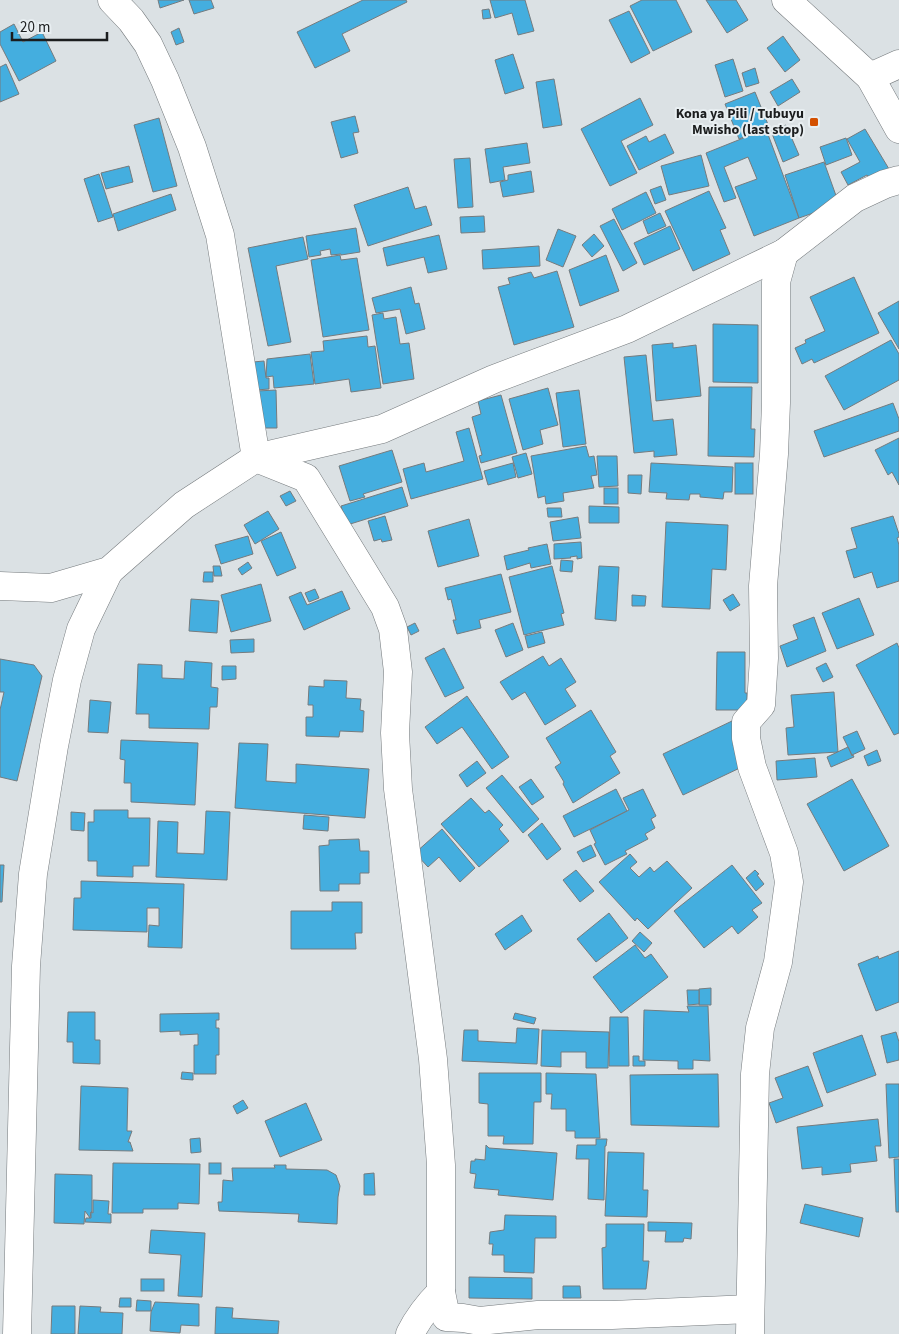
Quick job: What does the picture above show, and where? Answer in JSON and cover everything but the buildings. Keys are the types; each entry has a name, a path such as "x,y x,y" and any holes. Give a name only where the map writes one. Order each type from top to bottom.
{"street":[{"path":"112,0 131,20 148,44 180,113 220,235 256,458"},
{"path":"786,0 870,77 899,129"},
{"path":"870,77 899,64"},
{"path":"17,1334 26,966 33,874 67,680 81,629 109,571 184,505 256,458 382,429 494,379 627,330 784,253 855,198 885,184 899,180"},
{"path":"256,458 306,478 386,607 393,629 398,672 395,732 398,789 422,963 434,1078 441,1165 441,1292 446,1317 480,1321 538,1314 750,1321 757,1046 763,1014 778,962 789,882 784,853 752,767 746,738 746,722 760,704 764,658 763,586 774,454 776,403 776,282 784,253"},
{"path":"0,586 51,588 109,571"},
{"path":"410,1334 425,1310 441,1292"}],"place":[{"name":"Kona ya Pili / Tubuyu Mwisho (last stop)","path":"814,122"}]}
